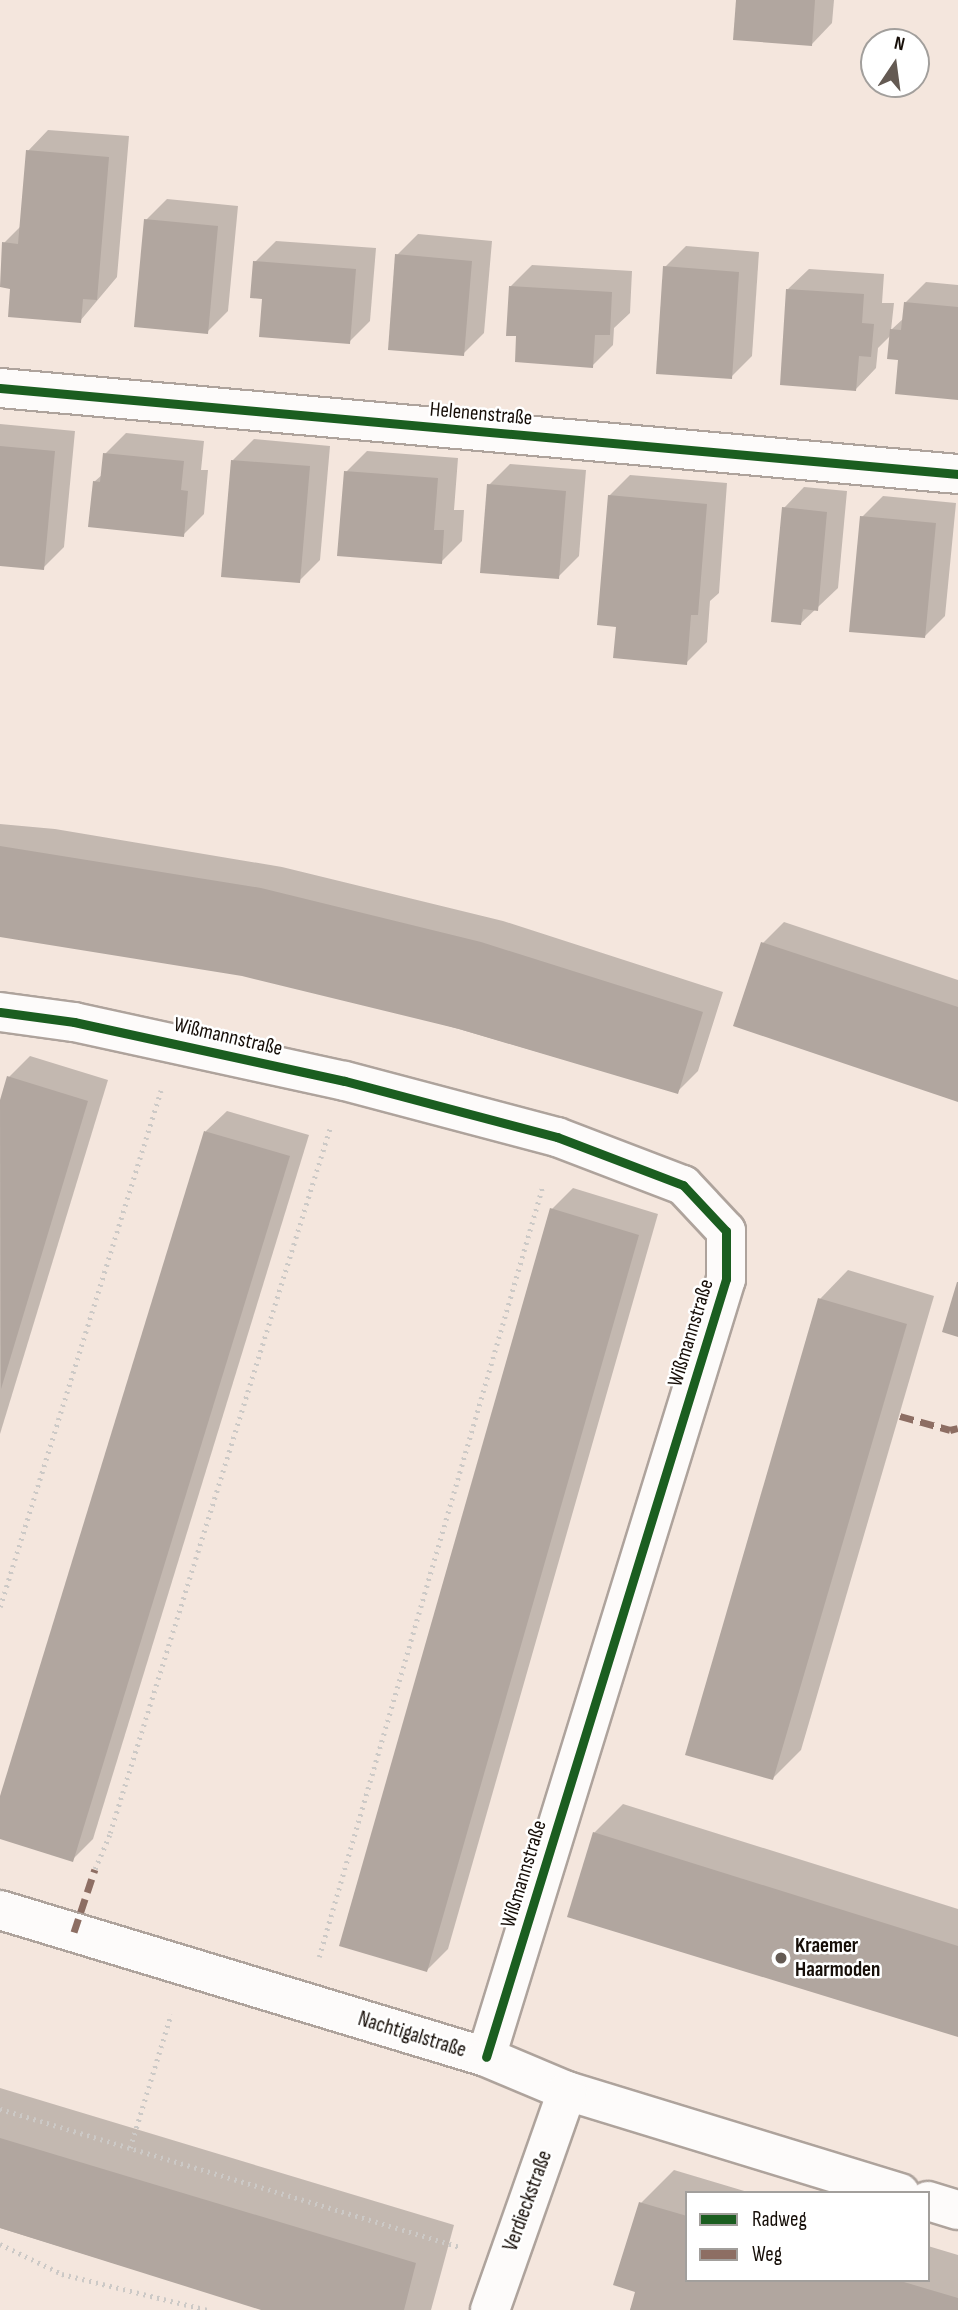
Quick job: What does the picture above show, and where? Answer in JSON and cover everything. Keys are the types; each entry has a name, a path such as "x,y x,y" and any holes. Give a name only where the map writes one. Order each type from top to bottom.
{"street":[{"name":"Helenenstraße","path":"0,388 958,474"},
{"name":"Wißmannstraße","path":"0,1012 176,1042 345,1081 557,1138 683,1185 726,1231 726,1279 486,2057"},
{"name":"Nachtigalstraße","path":"0,1910 486,2057 567,2091 893,2191"},
{"name":"Verdieckstraße","path":"490,2310 567,2091"},
{"path":"930,2202 958,2210"}],"path":[{"path":"0,1607 176,1042"},
{"path":"95,1869 110,1833 345,1081"},
{"path":"306,2003 557,1138"},
{"path":"130,2148 168,2024"},
{"path":"0,2109 506,2262"},
{"path":"0,2244 62,2274 208,2310"}],"building":[{"path":"736,0 815,0 812,46 733,40"},
{"path":"26,150 109,157 97,300 83,299 81,323 8,317 10,289 0,287 2,242 18,244"},
{"path":"144,219 218,226 208,334 134,327"},
{"path":"395,254 472,261 464,356 388,350"},
{"path":"253,261 356,269 350,344 259,337 262,299 250,298"},
{"path":"663,266 739,272 732,379 656,374"},
{"path":"509,286 612,292 610,335 595,335 593,368 515,362 516,336 506,336"},
{"path":"786,289 864,294 862,323 874,324 871,357 859,356 856,391 780,385"},
{"path":"904,302 958,307 958,400 895,394 898,360 887,359 890,329 901,330"},
{"path":"0,446 55,451 44,570 0,566"},
{"path":"103,453 184,461 181,490 188,491 184,537 88,527 93,481 100,482"},
{"path":"231,460 310,466 300,583 221,577"},
{"path":"344,471 438,478 434,530 444,530 442,564 337,556"},
{"path":"487,484 566,491 559,579 480,573"},
{"path":"608,495 707,504 698,615 691,615 687,665 613,658 616,627 597,625"},
{"path":"782,507 827,512 818,611 803,609 801,625 771,622"},
{"path":"860,516 936,523 925,638 849,632"},
{"path":"0,846 261,888 481,942 703,1012 678,1094 459,1029 242,976 0,937"},
{"path":"761,942 958,1007 958,1102 733,1026"},
{"path":"7,1076 88,1101 1,1389 0,1100"},
{"path":"204,1131 290,1156 73,1862 0,1839 0,1796"},
{"path":"550,1208 639,1235 427,1972 339,1946"},
{"path":"958,1282 958,1337 942,1332"},
{"path":"818,1298 907,1324 773,1780 685,1755"},
{"path":"593,1832 958,1946 958,2037 567,1917"},
{"path":"0,2138 416,2263 404,2310 261,2310 0,2228"},
{"path":"639,2202 685,2215 685,2282 904,2282 958,2298 958,2310 630,2310 635,2292 613,2285"}],"marked path":[{"path":"900,1416 950,1430 958,1428"},
{"path":"74,1932 95,1869"}],"cycle path":[{"path":"0,388 958,474"},
{"path":"0,1012 74,1022 345,1081 557,1137 683,1185 726,1231 726,1279 486,2057"}],"place":[{"name":"Kraemer Haarmoden","path":"781,1958"}]}
